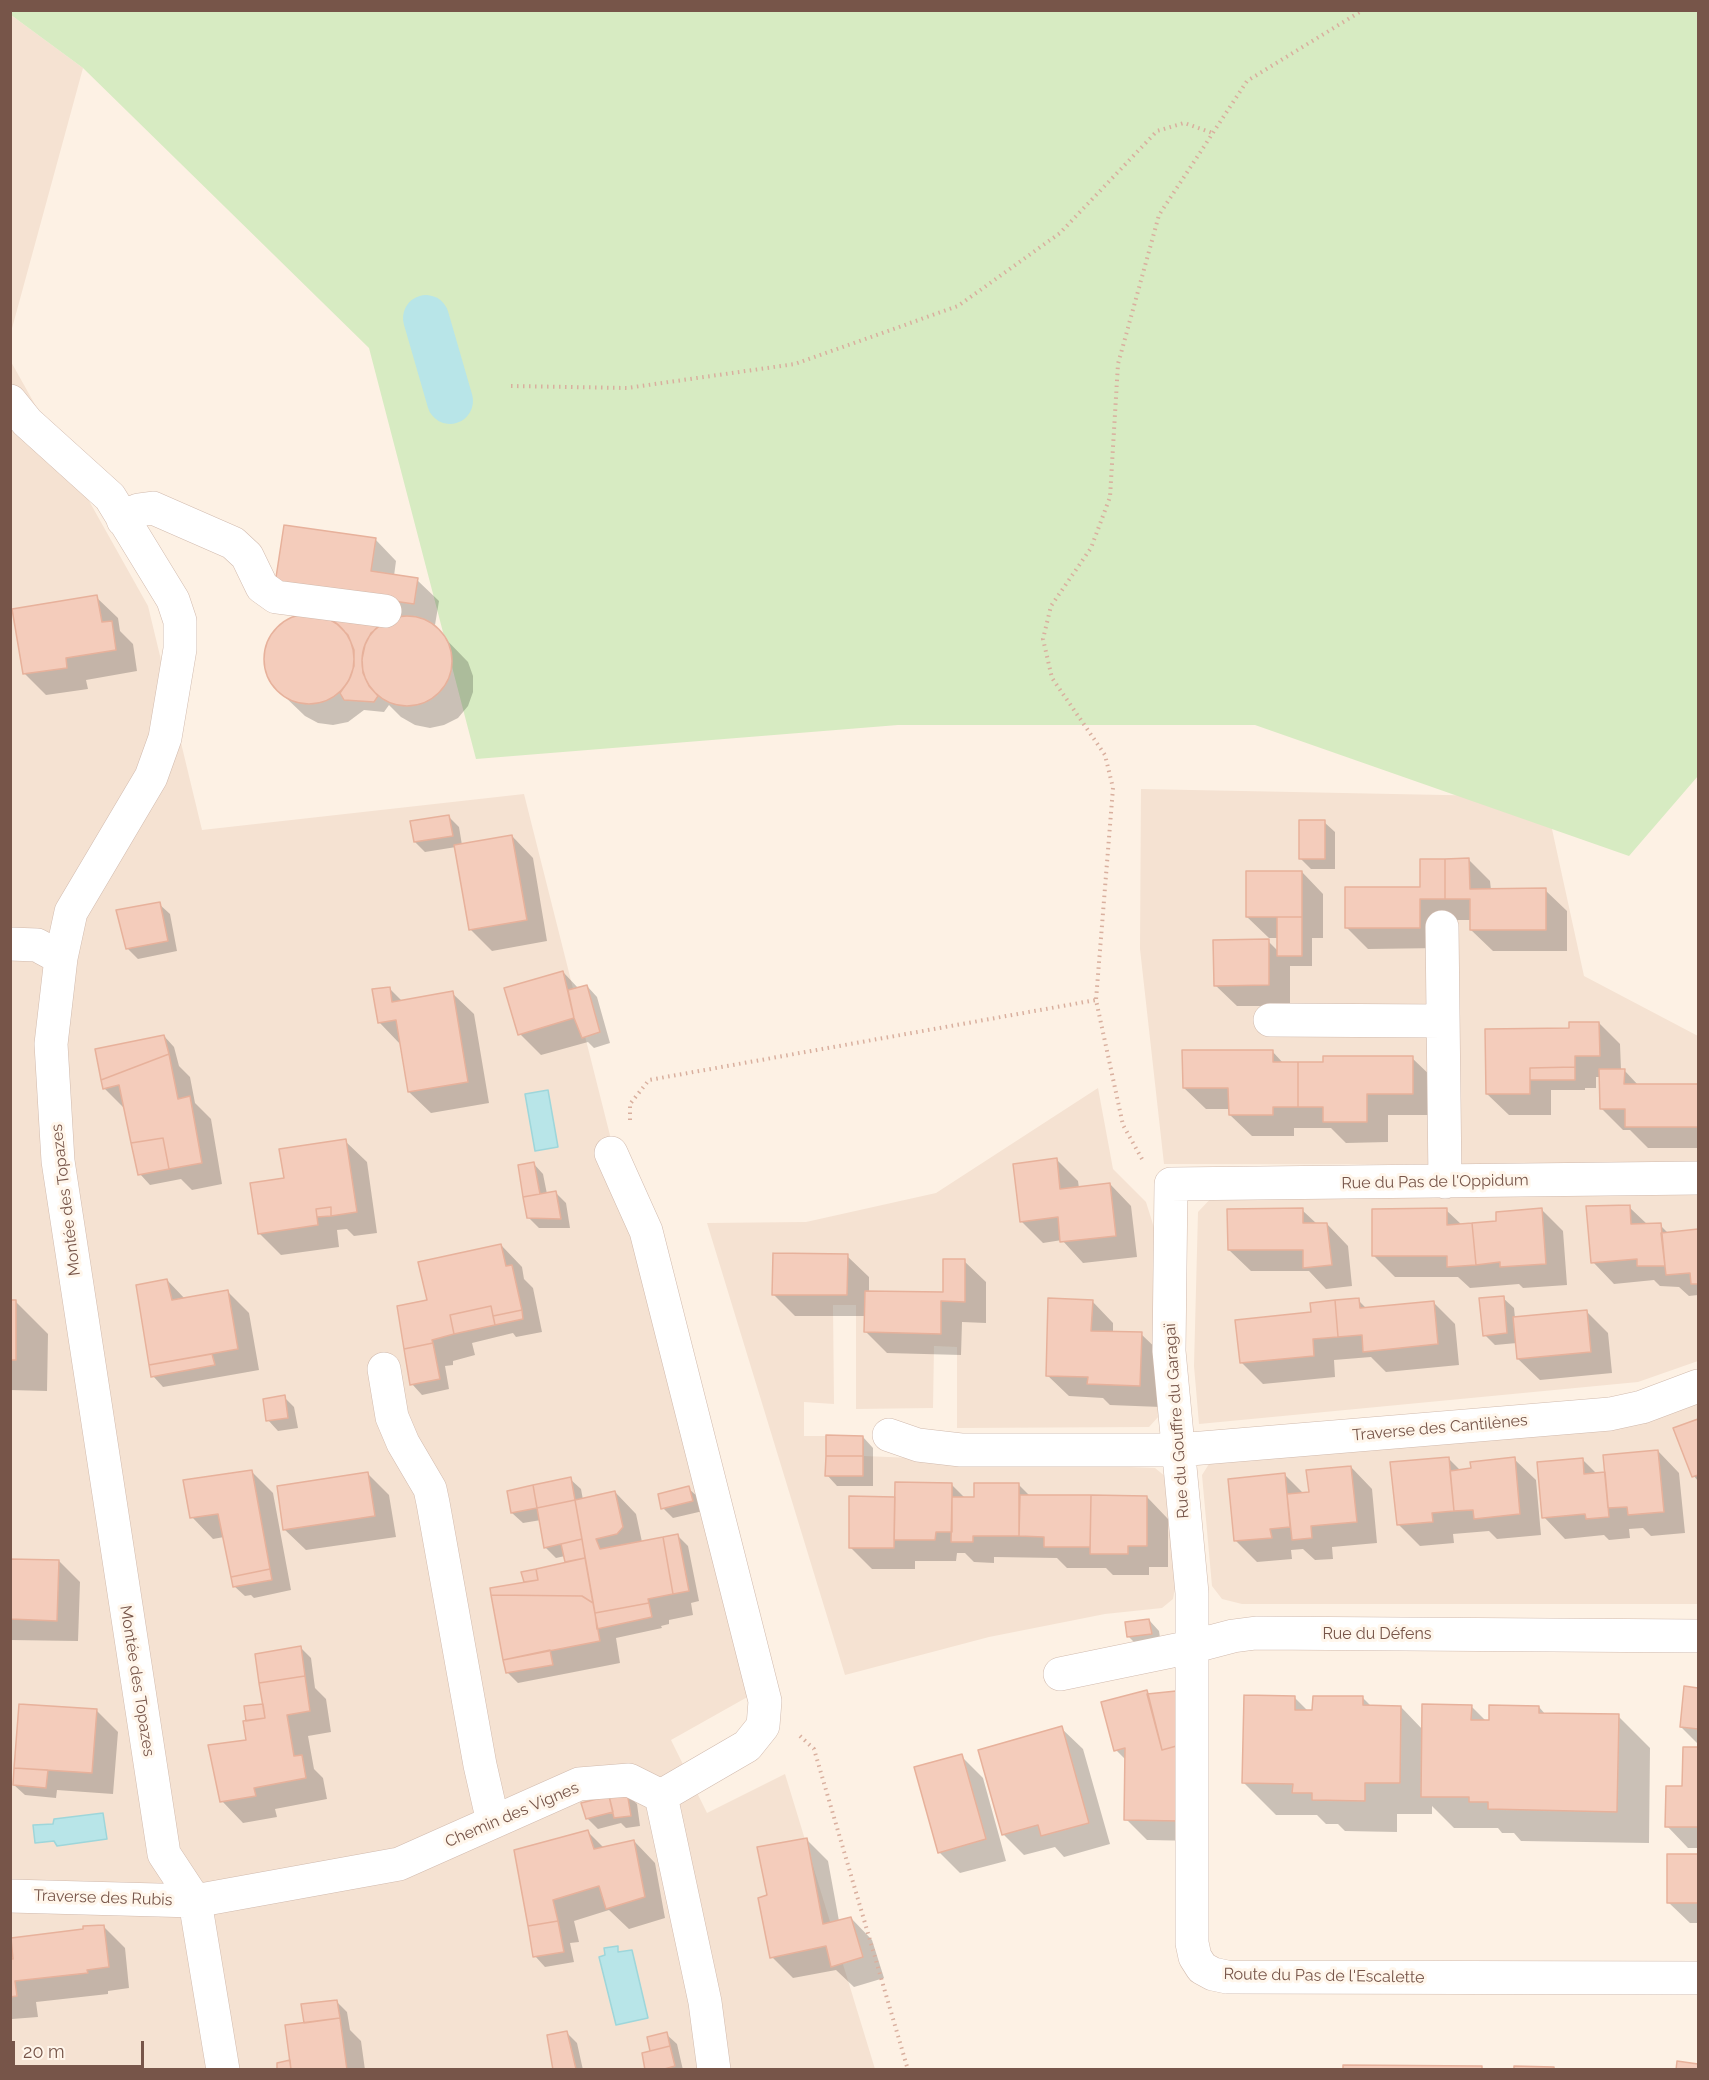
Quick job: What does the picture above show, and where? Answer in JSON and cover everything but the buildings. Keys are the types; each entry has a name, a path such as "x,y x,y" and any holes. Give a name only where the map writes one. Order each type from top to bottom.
{"street":[{"name":"Montée des Topazes","path":"10,401 27,422 110,497 173,600 180,621 180,649 165,738 151,777 71,912 61,958 51,1044 58,1161 164,1854 195,1901 222,2070"},
{"path":"123,520 138,510 153,508 233,543 247,556 262,587 276,597 385,611"},
{"path":"1443,927 1445,1182"},
{"path":"10,944 37,945 61,958"},
{"path":"1270,1020 1443,1021"},
{"path":"611,1153 646,1231 765,1701 763,1726 747,1746 661,1796 705,2002 714,2070"},
{"name":"Rue du Pas de l'Oppidum","path":"1171,1184 1698,1178"},
{"name":"Rue du Gouffre du Garagaï","path":"1171,1184 1169,1351 1192,1593 1191,1647"},
{"path":"384,1369 392,1417 403,1443 430,1489 480,1765 494,1822"},
{"name":"Traverse des Cantilènes","path":"889,1435 918,1445 961,1450 1178,1450 1610,1414 1642,1407 1698,1386"},
{"name":"Rue du Défens","path":"1060,1674 1256,1633 1698,1636"},
{"name":"Route du Pas de l'Escalette","path":"1191,1647 1192,1943 1195,1956 1202,1968 1213,1974 1227,1977 1698,1978"},
{"name":"Chemin des Vignes","path":"195,1901 399,1864 579,1784 629,1780 661,1796"},
{"name":"Traverse des Rubis","path":"10,1896 195,1901"}],"path":[{"path":"1171,1184 1143,1161 1123,1125 1096,1000 1113,788 1105,755 1052,678 1043,639 1051,606 1090,548 1110,497 1118,364 1159,215 1247,81 1363,10"},
{"path":"511,386 627,388 795,364 958,306 1059,233 1157,131 1184,123 1214,133"},
{"path":"630,1122 630,1104 649,1080 1096,1000"},
{"path":"763,1726 793,1729 814,1749 908,2070"}],"shaded area":[{"path":"11,15 83,68 11,332"},
{"path":"10,360 148,606 202,830 524,794 751,1695 671,1740 707,1813 785,1774 875,2069 11,2069"},
{"path":"1141,789 1545,797 1584,976 1698,1036 1698,1165 1164,1164 1140,949"},
{"path":"1098,1088 1113,1169 1146,1202 1156,1234 1159,1416 1149,1427 957,1428 957,1347 934,1346 933,1408 856,1409 856,1305 833,1305 834,1404 804,1402 804,1436 863,1436 864,1456 1155,1468 1166,1477 1175,1588 1173,1599 1162,1608 1105,1614 989,1637 845,1675 707,1223 806,1222 936,1193"},
{"path":"1698,1193 1698,1361 1638,1382 1199,1424 1194,1366 1198,1212 1214,1195"},
{"path":"1698,1401 1698,1604 1242,1604 1222,1599 1212,1586 1202,1475 1209,1464"}],"green space":[{"path":"11,10 1698,11 1698,776 1629,856 1255,725 898,725 476,759 369,348 83,68 11,15"}],"water":[{"path":"548,1090 558,1147 535,1151 525,1094"},
{"path":"103,1813 107,1839 57,1846 54,1841 35,1843 33,1825 53,1824 54,1819"},
{"path":"618,1946 618,1952 632,1950 648,2018 616,2025 599,1957 605,1955 604,1948"}],"waterway":[{"path":"426,318 450,401"}]}
